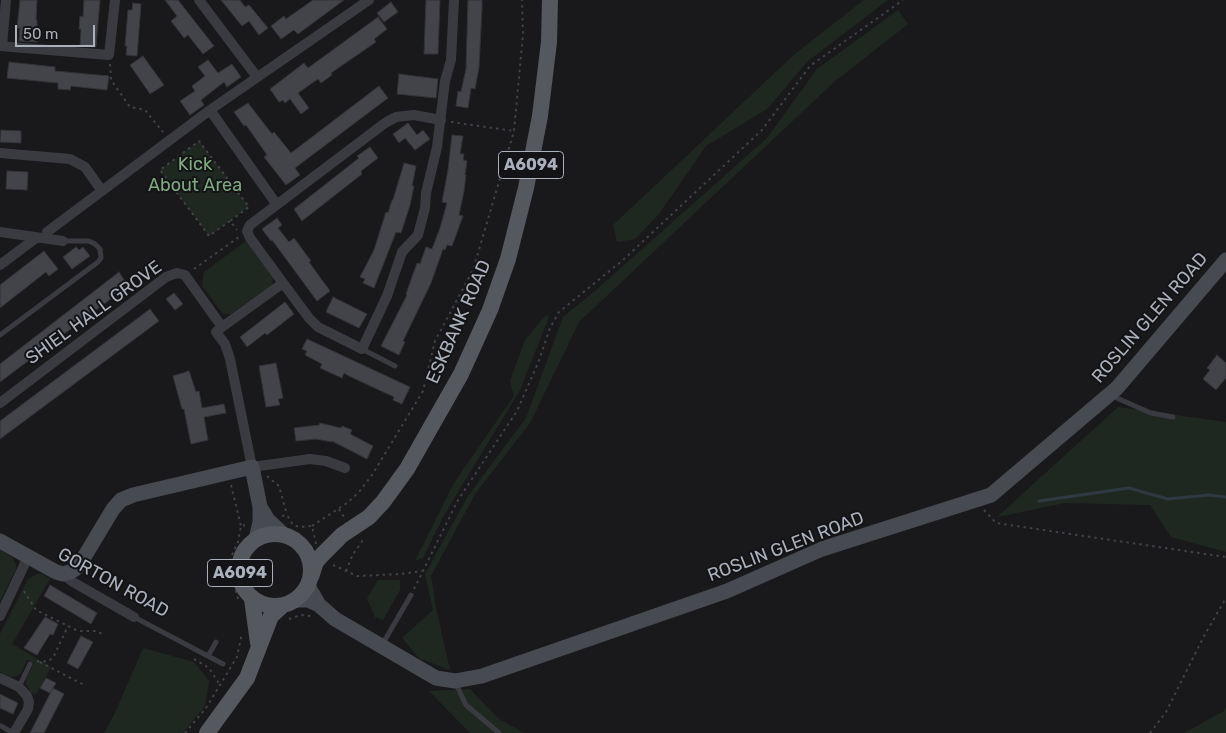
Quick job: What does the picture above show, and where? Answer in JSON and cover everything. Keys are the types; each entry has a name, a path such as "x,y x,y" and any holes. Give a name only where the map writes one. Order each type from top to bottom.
{"main road":[{"name":"ESKBANK ROAD","path":"207,733 247,678 271,616 302,595 310,582 316,562 316,541 342,536 369,517 378,507 407,469 461,374 490,310 508,259 528,178 540,116 549,42 550,0"},
{"name":"ROSLIN GLEN ROAD","path":"289,603 308,600 319,605 335,619 436,678 455,681 482,676 728,591 822,549 991,495 1117,388 1226,260"},
{"path":"63,574 75,569 96,542 112,509 121,500 133,495 258,466 262,516 256,539"},
{"path":"262,516 304,547 310,557 312,567 310,582"},
{"name":"A6094","path":"259,650 240,576 240,562 245,549 256,539 269,534 316,541"},
{"name":"GORTON ROAD","path":"0,541 63,574"},
{"name":"ROSLIN GLEN ROAD","path":"310,582 319,605"},
{"name":"A6094","path":"246,602 265,605 289,603"}],"street":[{"path":"6,0 1,46 109,54 115,0"},
{"path":"199,0 257,78"},
{"path":"47,232 210,110 369,0"},
{"path":"441,120 404,115 384,123 250,225 247,232 308,318 318,327 362,348 387,296 402,252 418,235 426,208 426,192 437,147 441,120 445,81 451,60 454,0"},
{"path":"210,110 277,205"},
{"path":"0,153 70,159 85,167 102,191"},
{"path":"0,232 62,241"},
{"path":"0,265 36,238"},
{"name":"SHIEL HALL GROVE","path":"0,403 166,277 177,273 185,276"},
{"path":"185,276 222,327"},
{"path":"283,283 216,332 230,358 258,466 310,458 326,461 345,468"},
{"path":"0,616 28,557"},
{"name":"GORTON ROAD","path":"63,574 73,582 134,617"},
{"path":"0,678 19,687 27,696 29,702 28,709 14,733"}],"lane":[{"path":"0,335 101,258 100,249 89,241 62,241"},
{"path":"362,348 395,366"},
{"path":"1109,395 1128,405 1151,413 1173,417"},
{"path":"382,645 411,596"},
{"name":"GORTON ROAD","path":"134,617 223,664"},
{"path":"208,656 216,642"},
{"path":"19,687 30,664"},
{"path":"455,681 466,706 499,733"},
{"path":"1,726 14,733"}],"path":[{"path":"316,541 372,475 423,391 435,341 473,270 514,131 523,34 522,0"},
{"path":"411,596 458,500 517,412 538,363 550,328 559,312 623,260 690,200 762,130 810,66 903,0"},
{"path":"109,54 111,80 130,107 145,110 169,140"},
{"path":"441,120 514,131"},
{"path":"199,141 248,207 230,221 209,236 160,170 199,141"},
{"path":"185,276 241,236 230,221"},
{"path":"258,466 266,476 279,486 287,515 293,525 300,527 316,541 330,564 357,576 422,571"},
{"path":"228,473 241,526 238,542 231,557 230,571 246,602"},
{"path":"976,500 996,523 1226,557"},
{"path":"241,526 262,516 287,515"},
{"path":"17,580 36,610 78,631 96,631 104,635"},
{"path":"1150,733 1166,712 1204,636 1226,598"},
{"path":"40,662 53,658 68,626"},
{"path":"185,733 206,708 237,657 243,628"},
{"path":"194,658 209,668 220,685"},
{"path":"30,664 32,659 40,662 86,686"}],"green space":[{"path":"864,0 888,0 808,61 767,109 706,146 659,214 635,239 617,242 613,225 796,53"},
{"path":"898,10 908,24 834,82 579,322 530,423 475,494 431,576 450,670 419,658 402,638 433,610 425,574 468,496 526,418 563,317 595,291 767,138 817,69"},
{"name":"Kick About Area","path":"199,141 249,207 209,236 160,170"},
{"path":"246,241 273,277 272,285 231,314 223,314 202,286 204,272"},
{"path":"546,315 549,317 520,390 444,515 423,558 415,561 454,483 514,396 510,381 525,340"},
{"path":"1118,407 1226,422 1226,552 1171,537 1150,505 1065,503 997,517"},
{"path":"0,550 12,557 16,564 16,569 0,601"},
{"path":"37,574 42,574 50,579 12,644 51,667 36,694 31,693 26,684 26,679 34,663 27,660 21,673 17,676 11,677 0,672 0,634 28,579"},
{"path":"378,580 400,580 400,590 383,620 375,617 367,598"},
{"path":"143,648 194,662 209,681 205,706 183,733 104,733 115,713"},
{"path":"470,689 499,719 524,733 470,733 429,691"},
{"path":"1226,707 1226,733 1184,733 1224,711"}],"building":[{"path":"20,0 37,0 37,42 19,41 20,28 17,28"},
{"path":"84,0 100,0 96,47 80,46 80,16 83,17"},
{"path":"165,0 178,0 214,46 203,54 188,35 184,38 171,21 177,16"},
{"path":"221,0 240,0 245,7 249,5 268,28 259,35 249,21 242,26"},
{"path":"313,0 344,0 298,34 294,30 281,39 271,26 284,16 286,19"},
{"path":"426,0 440,0 438,54 424,54"},
{"path":"468,0 482,0 482,9 479,67 475,89 471,88 468,108 456,106 458,91 461,92 466,69"},
{"path":"391,2 398,12 384,22 377,13"},
{"path":"133,3 141,4 137,56 126,55 127,46 125,46 128,10 132,10"},
{"path":"378,17 387,29 374,39 376,42 331,73 332,75 321,83 318,79 298,93 309,108 301,114 290,99 285,103 283,100 279,102 270,89 304,63 308,68"},
{"path":"143,56 164,85 150,94 130,65"},
{"path":"208,60 218,73 232,64 241,77 227,87 224,82 201,100 204,105 190,115 180,101 195,91 192,86 205,76 198,67"},
{"path":"9,62 55,67 55,71 109,76 107,90 71,86 70,90 58,89 58,83 7,78"},
{"path":"399,74 438,79 436,98 397,94"},
{"path":"379,86 388,98 295,168 300,175 286,185 264,157 267,155 246,125 244,126 234,112 248,103 272,134 274,132 291,153"},
{"path":"408,123 417,135 423,130 430,139 415,150 405,138 399,143 393,134"},
{"path":"1,130 21,131 21,143 0,142"},
{"path":"452,135 463,136 460,154 464,154 463,160 467,161 459,215 463,216 452,246 447,245 445,250 443,249 431,283 403,341 405,342 399,355 381,346 407,295 417,263 420,264 426,247 432,249 440,228 447,203 442,202"},
{"path":"370,147 378,158 361,171 362,174 302,221 294,209 359,158 357,156"},
{"path":"404,163 416,166 410,205 401,233 396,232 374,288 363,283 365,279 360,277 374,250 386,212 388,213 393,200"},
{"path":"7,171 28,172 27,190 6,189"},
{"path":"277,218 282,225 278,228 289,242 294,238 330,291 317,301 262,229"},
{"path":"76,247 79,250 83,247 90,256 72,269 63,257"},
{"path":"44,251 58,269 49,276 46,272 0,308 0,285"},
{"path":"119,272 128,286 0,382 0,364"},
{"path":"174,293 183,304 175,310 166,299"},
{"path":"333,297 367,314 359,328 326,312"},
{"path":"285,302 294,314 267,335 265,333 247,347 240,337"},
{"path":"150,309 159,321 0,439 0,421"},
{"path":"307,339 410,387 402,404 393,400 394,397 344,373 342,378 320,368 322,364 305,355 307,351 302,349"},
{"path":"1217,355 1226,363 1226,378 1216,390 1203,379 1210,370 1207,368"},
{"path":"276,363 283,398 278,399 280,405 266,407 259,366"},
{"path":"189,371 196,392 199,391 202,408 224,404 226,413 204,417 208,440 191,444 184,409 182,409 173,376"},
{"path":"320,423 341,428 342,426 352,430 350,434 373,446 367,459 332,441 316,439 296,441 294,428 319,425"},
{"path":"50,585 97,613 91,624 44,596"},
{"path":"45,617 58,624 53,635 50,634 37,655 24,648"},
{"path":"81,636 93,642 78,669 67,663"},
{"path":"46,678 56,683 50,693 40,688"},
{"path":"53,688 64,694 44,733 30,733"},
{"path":"0,694 18,703 13,714 0,708"}],"waterway":[{"path":"1039,501 1129,488 1168,499 1209,495 1226,497"}]}
